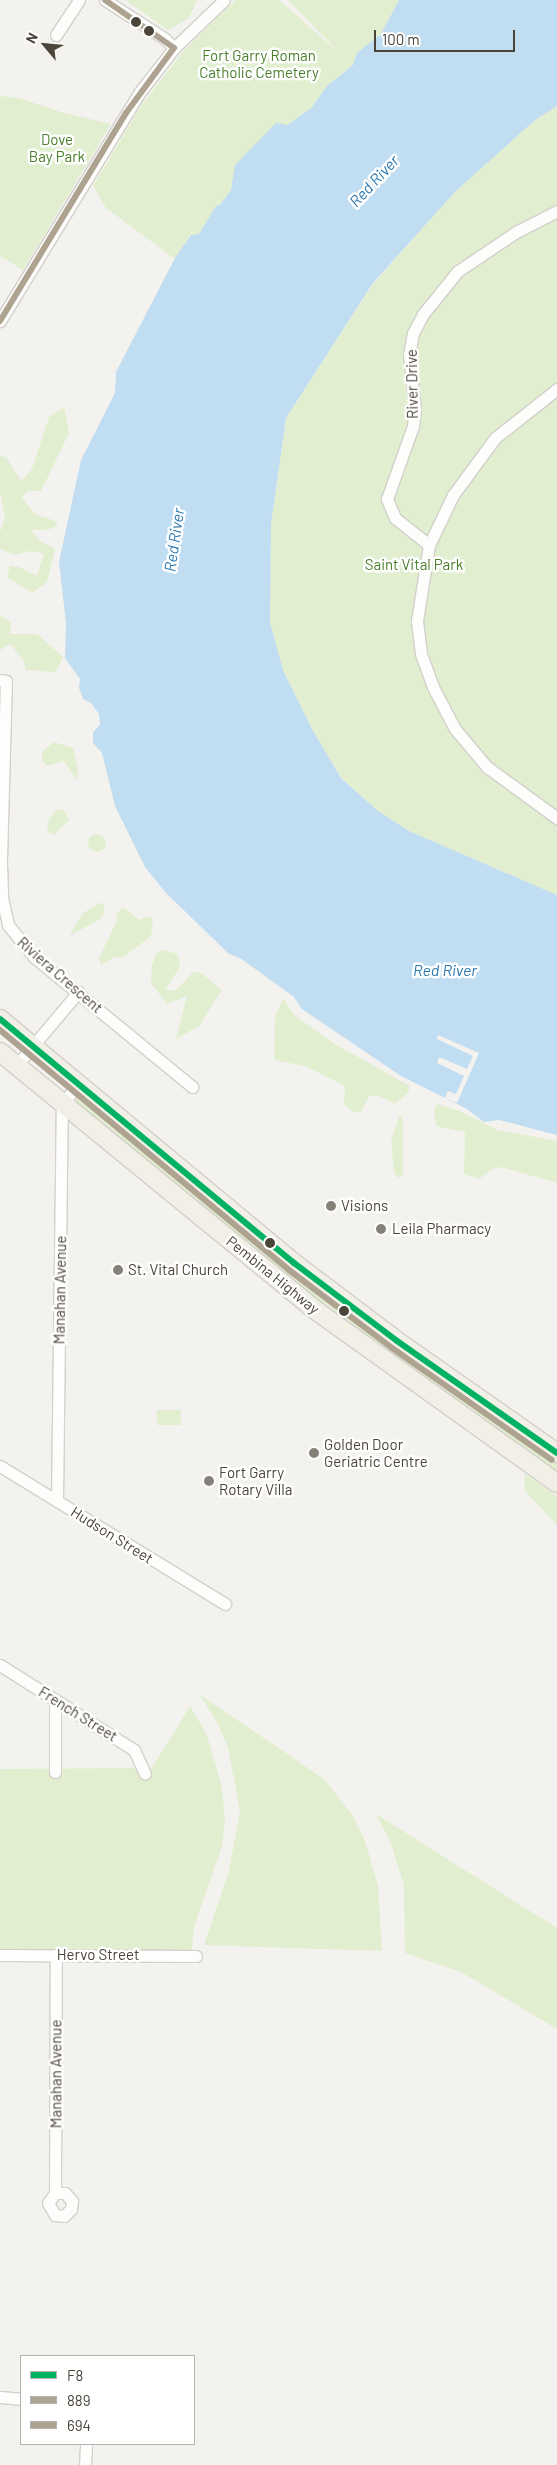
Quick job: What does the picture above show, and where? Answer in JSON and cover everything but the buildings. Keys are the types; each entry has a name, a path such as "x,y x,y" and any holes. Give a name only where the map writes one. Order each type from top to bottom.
{"main road":[{"name":"Pembina Highway","path":"0,1019 335,1296 557,1453"},
{"name":"Pembina Highway","path":"0,1052 173,1194 361,1344 557,1483"},
{"path":"173,1194 188,1176"}],"street":[{"path":"56,35 79,0"},
{"path":"105,0 174,48"},
{"path":"0,321 126,113 174,48 224,0"},
{"name":"River Drive","path":"428,545 395,518 387,499 413,426 414,410 409,354 413,333 423,314 458,271 516,232 557,211"},
{"path":"557,389 513,422 480,456 439,519 428,545 417,621 421,654 433,687 455,728 487,767 557,818"},
{"name":"Riviera Crescent","path":"0,680 6,680 1,863 4,913 23,946 192,1087"},
{"path":"16,1066 78,992"},
{"path":"62,1104 78,1084"},
{"name":"Manahan Avenue","path":"57,1501 62,1104"},
{"name":"Hudson Street","path":"0,1466 225,1604"},
{"name":"French Street","path":"0,1665 134,1750 146,1774"},
{"path":"56,1700 56,1772"},
{"name":"Hervo Street","path":"0,1955 196,1956"},
{"name":"Manahan Avenue","path":"55,2193 56,1955"},
{"path":"0,2397 20,2399"},
{"path":"85,2465 86,2445"}],"green space":[{"path":"125,0 197,0 189,18 168,30"},
{"name":"Fort Garry Roman Catholic Cemetery","path":"236,0 279,0 344,57 288,0 399,0 381,34 357,53 353,65 327,86 312,107 236,165 231,190 220,205 216,206 199,234 190,235 175,259 106,208 93,186 143,103 186,48"},
{"name":"Dove Bay Park","path":"0,96 19,98 64,113 111,124 23,270 0,256"},
{"name":"Saint Vital Park","path":"557,106 557,895 409,831 378,811 341,777 312,729 283,670 270,622 271,524 286,418 373,284 455,192 535,120"},
{"path":"64,407 69,433 41,491 27,491 22,498 36,515 53,520 58,526 47,530 30,530 41,542 55,549 47,582 32,593 7,577 10,566 19,567 37,576 44,554 30,551 14,555 0,549 0,532 5,518 0,492 0,456 6,457 21,481 32,469 49,417"},
{"path":"0,614 11,623 10,634 37,634 63,657 56,672 26,670 24,661 10,644 0,650"},
{"path":"54,742 73,748 78,769 77,780 64,761 47,766 42,760 42,752"},
{"path":"57,809 64,810 69,820 54,835 47,831 49,819"},
{"path":"97,834 103,837 106,843 103,849 97,852 91,849 88,843 91,837"},
{"path":"102,902 105,908 102,918 69,936 83,913"},
{"path":"123,907 139,920 150,916 153,919 151,936 124,957 115,957 101,965 99,958 116,923 117,913"},
{"path":"162,950 178,954 180,967 165,990 176,990 193,972 201,973 222,990 199,1026 176,1039 187,996 167,1004 151,983 152,965 156,954"},
{"path":"283,998 293,1014 333,1043 410,1086 408,1093 395,1104 377,1095 369,1096 361,1112 353,1112 344,1104 345,1086 305,1066 274,1060 275,1017"},
{"path":"78,1084 291,1261 557,1453 557,1483 62,1105"},
{"path":"437,1104 460,1111 497,1130 557,1141 557,1183 501,1167 492,1169 479,1179 464,1174 465,1132 436,1126 434,1109"},
{"path":"400,1114 403,1122 403,1176 399,1178 394,1173 391,1141"},
{"path":"157,1410 181,1410 181,1425 157,1425"},
{"path":"525,1474 557,1496 557,1525 524,1490"},
{"path":"199,1694 324,1779 353,1816 365,1841 378,1886 382,1951 204,1945 229,1871 240,1811 228,1747 216,1720"},
{"path":"190,1706 207,1735 222,1788 225,1819 222,1846 194,1927 191,1956 0,1955 0,1769 152,1768"},
{"path":"376,1814 557,1928 557,2029 461,1972 405,1953 404,1885 390,1841"}],"water":[{"name":"Red River","path":"399,0 557,0 557,106 535,120 455,192 373,283 286,418 271,524 270,622 283,670 312,729 341,778 378,811 409,831 557,895 557,1135 499,1120 484,1122 467,1109 401,1076 302,1009 294,997 240,958 229,954 166,893 145,867 115,806 102,753 93,743 93,732 100,725 99,714 91,703 83,699 79,688 80,679 65,658 66,623 59,562 81,460 115,393 116,372 175,258 191,235 199,234 216,206 220,205 231,190 235,165 276,123 288,125 312,107 327,86 353,65 357,53 381,34"}],"pier":[{"path":"438,1035 479,1053 457,1103 445,1098 448,1091 456,1094 464,1076 437,1063 439,1057 467,1069 473,1056 437,1039"}],"transit line":[{"name":"694","path":"105,0 174,48"},
{"name":"694","path":"0,321 126,113 174,48"},
{"name":"F8","path":"0,1019 294,1263 397,1341 557,1453"},
{"name":"889","path":"0,1030 289,1270 392,1348 552,1460"}],"place":[{"name":"Visions","path":"331,1206"},
{"name":"Leila Pharmacy","path":"381,1229"},
{"name":"St. Vital Church","path":"118,1270"},
{"name":"Golden Door Geriatric Centre","path":"314,1453"},
{"name":"Fort Garry Rotary Villa","path":"209,1481"}]}
